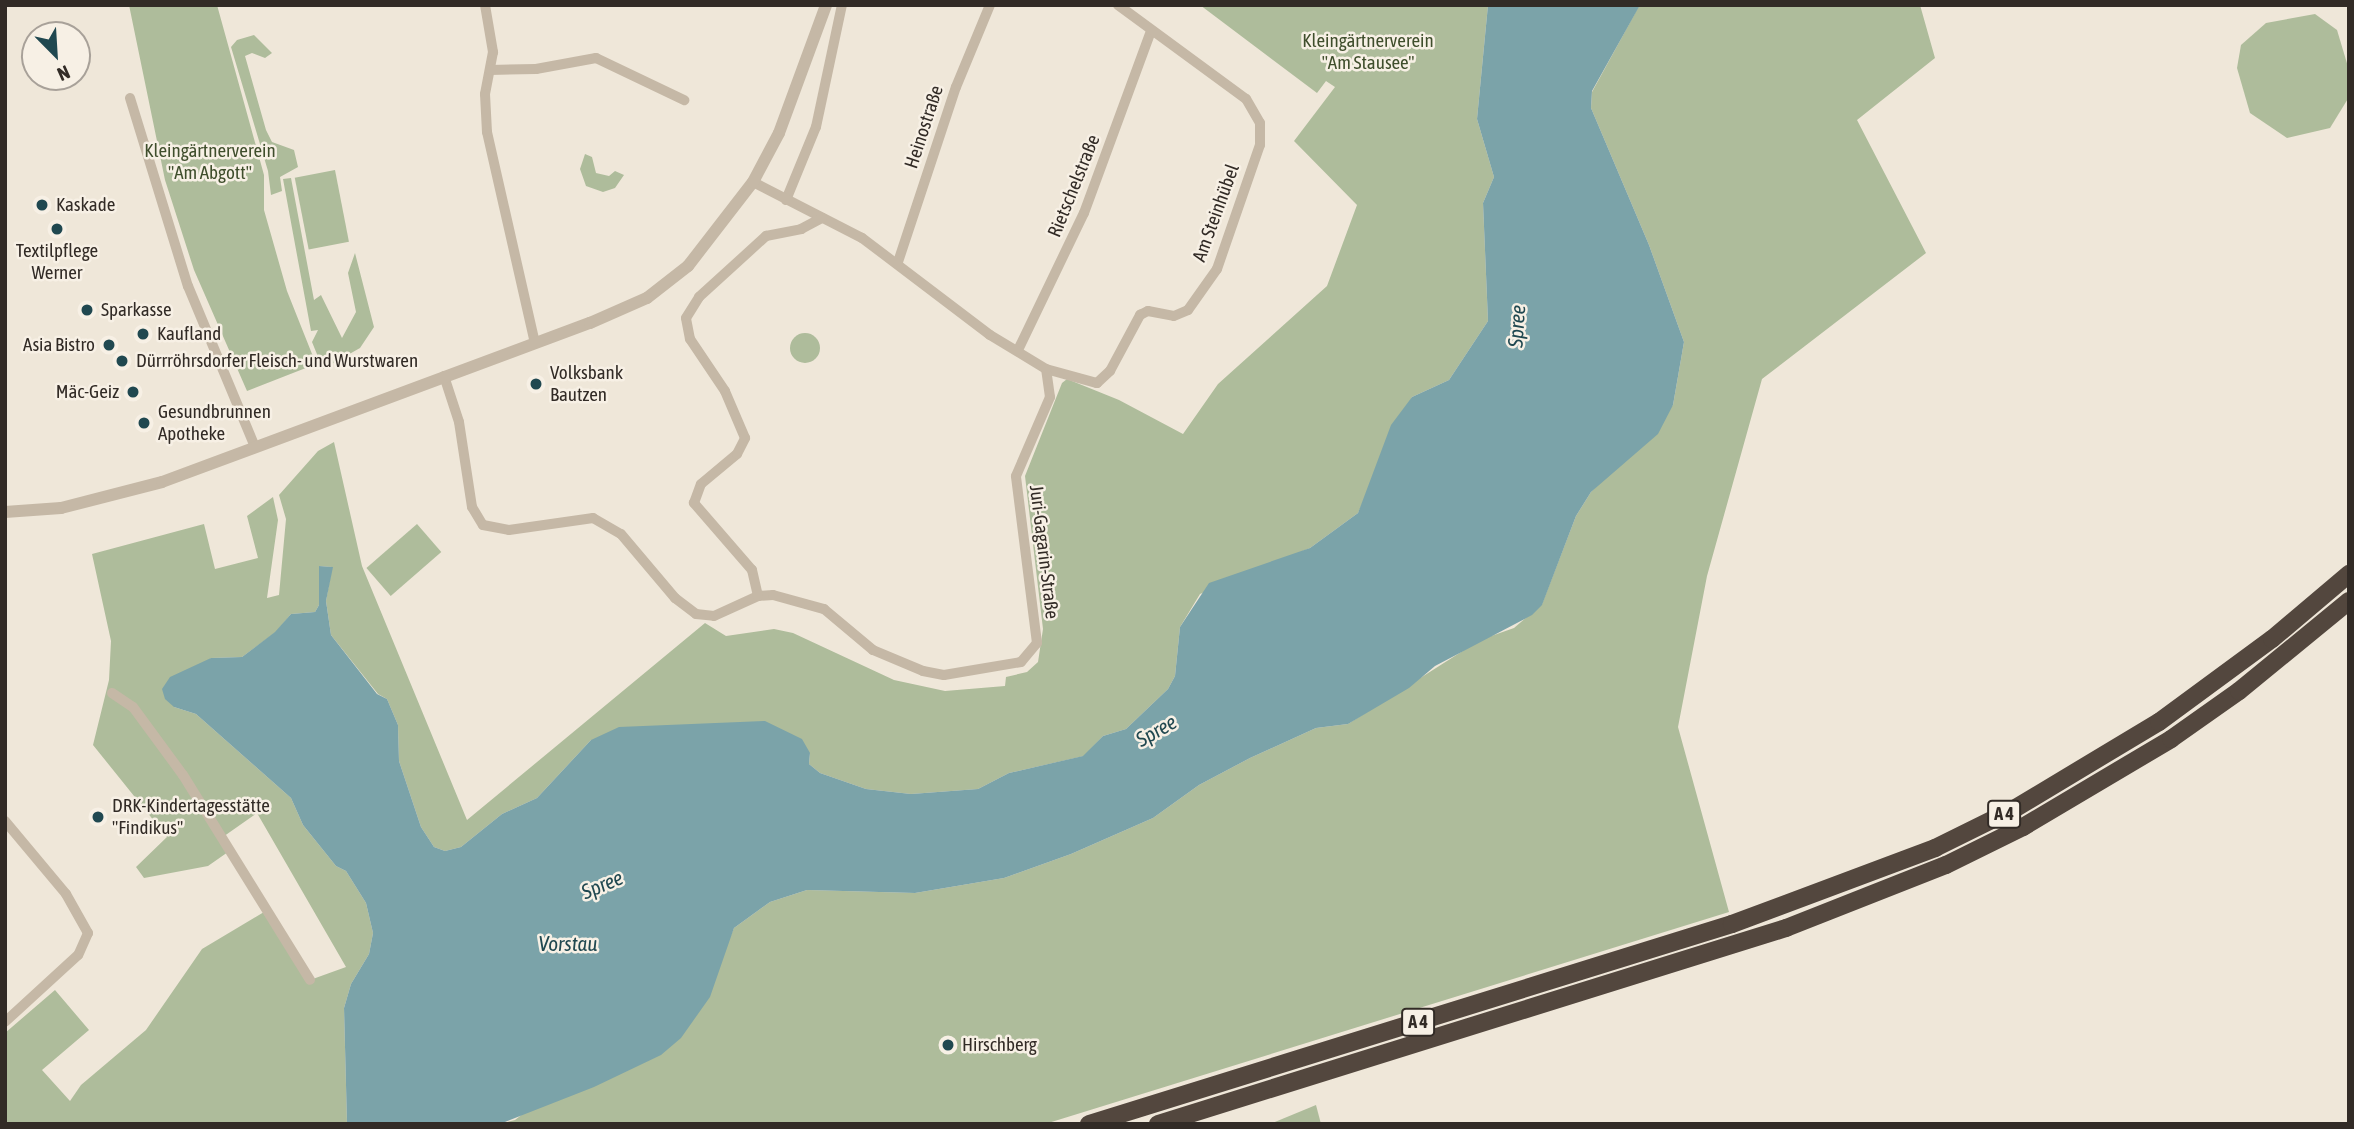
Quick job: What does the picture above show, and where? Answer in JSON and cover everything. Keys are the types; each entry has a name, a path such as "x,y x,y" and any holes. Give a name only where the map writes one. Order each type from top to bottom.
{"highway":[{"name":"A 4","path":"1089,1124 1754,917 1935,848 2014,809 2159,722 2272,639 2349,574"},
{"name":"A 4","path":"1158,1124 1786,928 1946,865 2023,827 2171,739 2250,683 2349,601"}],"street":[{"path":"485,5 493,52 485,94 487,132 534,343"},
{"path":"5,512 61,508 127,494 632,305 668,282 710,241 753,182 788,110 825,5"},
{"path":"786,201 816,127 842,5"},
{"name":"Heinostraße","path":"898,262 952,98 990,5"},
{"name":"Am Steinhübel","path":"1046,369 1097,383 1110,371 1140,315 1182,313 1217,269 1261,132 1247,99 1118,5"},
{"name":"Rietschelstraße","path":"1018,349 1084,213 1151,31"},
{"path":"490,70 536,69 596,58 684,100"},
{"path":"130,98 188,286 255,447"},
{"path":"753,182 898,262 990,335 1018,349 1046,369"},
{"path":"444,376 459,422 472,507 483,525 509,530 593,518 621,534 675,598 696,614 714,616 758,596 752,570 694,503 701,484 737,454 745,438 724,391 690,339 686,318 699,297 766,236 801,229 822,218"},
{"name":"Juri-Gagarin-Straße","path":"758,596 773,596 824,610 873,650 923,671 944,675 1021,662 1037,643 1016,476 1051,390 1046,369"},
{"path":"112,693 134,707 183,775 310,981"},
{"path":"5,821 66,894 88,933 78,955 5,1021"}],"green space":[{"name":"Kleingärtnerverein \"Am Abgott\"","path":"129,5 217,5 264,175 264,210 287,291 316,364 247,391 194,270 165,180"},
{"name":"Kleingärtnerverein \"Am Stausee\"","path":"1200,5 1488,5 1477,119 1494,177 1483,203 1488,321 1449,380 1412,397 1358,513 1310,548 1200,594 1180,627 1175,676 1168,689 1126,729 1103,736 1084,756 1009,773 978,789 911,794 866,789 820,773 809,764 810,753 591,740 537,798 502,814 461,847 445,851 434,847 421,827 399,761 398,725 387,699 378,694 331,635 326,601 332,567 319,566 319,605 315,612 291,614 276,632 242,657 211,658 174,707 196,714 291,798 303,825 336,866 346,871 366,903 373,933 369,954 351,984 344,1008 347,1124 5,1124 5,1033 55,990 89,1030 42,1070 70,1101 81,1085 146,1030 202,949 264,912 310,980 346,967 257,813 220,839 228,852 208,866 144,878 136,867 167,837 93,745 109,680 111,641 92,554 204,524 215,569 258,558 247,516 273,497 278,520 267,598 279,595 286,519 279,495 318,451 334,442 362,566 467,820 705,623 726,636 774,629 793,633 894,680 945,691 1005,686 1006,677 1027,672 1038,662 1043,629 1025,476 1062,383 1067,379 1119,400 1183,434 1218,384 1327,286 1357,205 1294,141 1335,87 1326,81 1317,93"},
{"path":"1920,5 1935,58 1857,120 1926,253 1762,379 1707,576 1678,727 1729,912 1045,1124 500,1124 515,1120 719,963 734,928 770,902 807,890 915,893 1004,878 1071,854 1153,818 1199,785 1250,758 1316,728 1348,724 1480,640 1514,628 1542,604 1576,516 1591,492 1673,405 1684,342 1649,245 1591,108 1592,92 1639,6"},
{"path":"2315,14 2337,30 2349,70 2349,97 2330,128 2287,138 2250,113 2237,68 2241,45 2266,23"},
{"path":"254,35 272,53 265,58 252,53 245,56 266,130 272,142 294,150 298,167 280,177 282,191 271,195 268,171 231,47 237,40"},
{"path":"585,154 592,157 596,173 609,176 615,171 624,175 615,188 603,192 586,186 580,169"},
{"path":"335,170 349,242 309,249 295,178"},
{"path":"291,178 314,300 321,295 342,338 356,312 348,273 355,253 374,327 360,348 323,369 312,342 318,330 311,331 283,179"},
{"path":"805,333 816,337 820,348 816,359 805,363 794,359 790,348 794,337"},
{"path":"417,524 441,552 391,596 366,568"},
{"path":"1316,1105 1321,1124 1270,1124"}],"water":[{"name":"Vorstau","path":"1488,5 1640,5 1592,91 1591,108 1649,245 1684,342 1673,405 1658,434 1591,492 1576,516 1542,605 1532,615 1435,666 1409,688 1348,724 1316,728 1250,758 1199,785 1153,818 1071,854 1004,878 915,893 807,890 770,902 734,928 710,997 681,1038 661,1055 594,1087 500,1124 347,1124 344,1008 351,984 369,954 373,933 366,903 346,871 336,866 303,825 291,798 196,714 174,707 165,699 162,689 170,677 211,658 242,657 275,632 291,614 315,612 319,605 319,566 333,567 326,601 331,635 377,694 387,699 398,725 399,761 421,827 434,847 445,851 461,847 502,814 537,798 591,740 619,727 765,721 802,739 810,753 809,764 820,773 866,789 911,794 978,789 1009,773 1083,756 1103,736 1126,729 1168,689 1175,676 1180,627 1209,583 1310,548 1358,513 1391,425 1412,397 1449,380 1488,321 1483,203 1494,177 1477,119"}],"place":[{"name":"Kaskade","path":"42,205"},
{"name":"Textilpflege Werner","path":"57,229"},
{"name":"Sparkasse","path":"87,310"},
{"name":"Kaufland","path":"143,334"},
{"name":"Asia Bistro","path":"109,345"},
{"name":"Dürrröhrsdorfer Fleisch- und Wurstwaren","path":"122,361"},
{"name":"Volksbank Bautzen","path":"536,384"},
{"name":"Mäc-Geiz","path":"133,392"},
{"name":"Gesundbrunnen Apotheke","path":"144,423"},
{"name":"DRK-Kindertagesstätte \"Findikus\"","path":"98,817"},
{"name":"Hirschberg","path":"948,1045"}],"water label":[{"name":"Spree","path":"1516,326"},
{"name":"Spree","path":"1156,730"},
{"name":"Spree","path":"602,884"}]}
